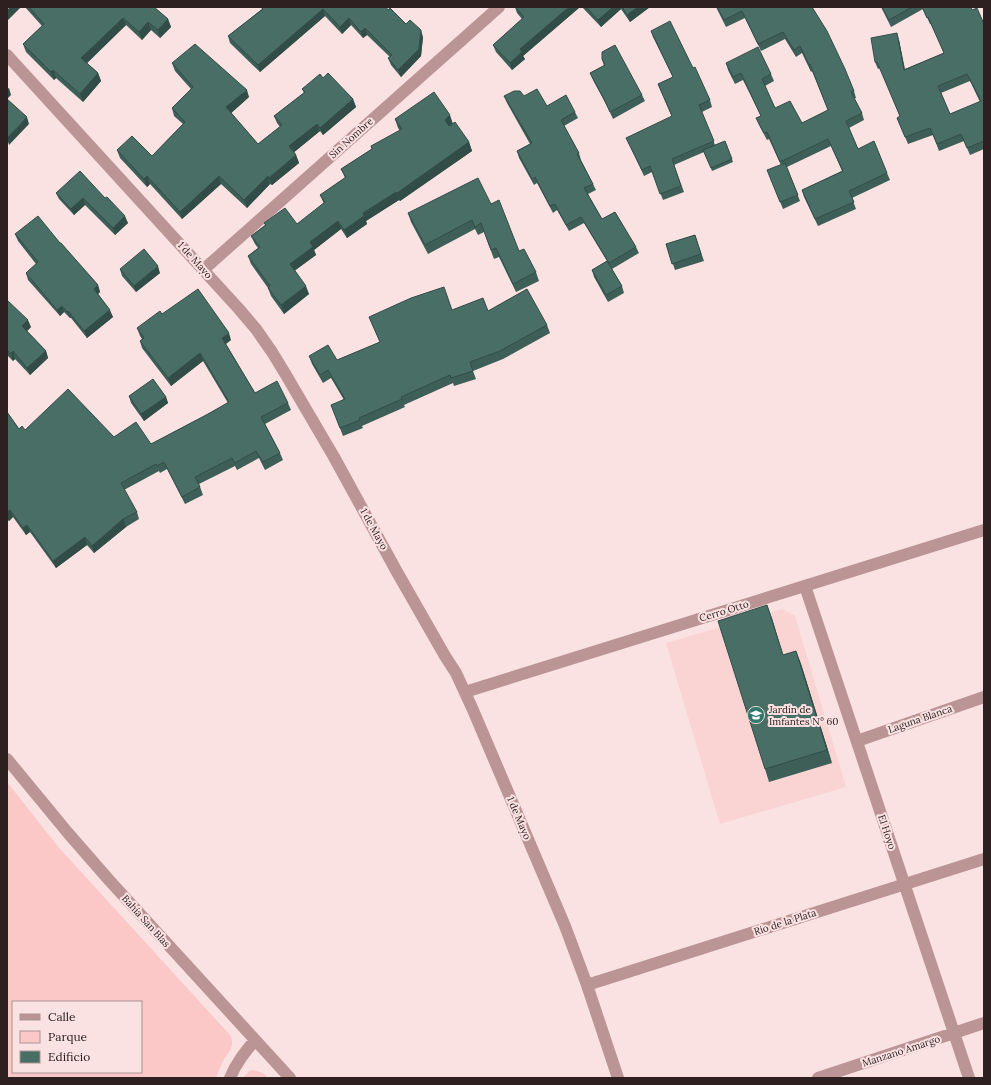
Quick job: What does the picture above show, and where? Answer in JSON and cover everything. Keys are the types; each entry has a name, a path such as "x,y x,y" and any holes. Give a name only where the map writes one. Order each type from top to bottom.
{"street":[{"name":"Sin Nombre","path":"203,270 499,7"},
{"name":"1 de Mayo","path":"7,55 239,309 256,329 272,352 334,457 397,572 456,673 565,926 587,985 618,1078"},
{"name":"Cerro Otto","path":"465,692 984,530"},
{"name":"El Hoyo","path":"805,586 969,1078"},
{"name":"Laguna Blanca","path":"857,741 984,697"},
{"name":"Bahía San Blas","path":"7,759 104,875 290,1078"},
{"name":"Río de la Plata","path":"587,985 984,859"},
{"name":"Manzano Amargo","path":"818,1078 984,1023"},
{"path":"230,1078 237,1064 255,1040"}],"shaded area":[{"name":"Jardín de Imfantes N° 60","path":"782,609 795,616 846,787 720,824 666,643"}],"green space":[{"path":"7,782 60,849 230,1035 232,1045 216,1078 7,1078"},
{"path":"253,1070 263,1073 268,1078 243,1078 249,1071"}],"building":[{"path":"29,7 154,7 168,19 158,30 148,22 139,32 123,18 81,58 98,73 80,94 53,70 51,72 23,44 44,24"},
{"path":"261,7 386,7 388,10 390,8 406,24 410,20 421,30 419,49 398,70 388,58 392,55 365,28 361,32 349,18 340,27 323,9 258,65 228,36 263,9"},
{"path":"515,7 569,7 520,49 522,52 510,63 493,45 524,17"},
{"path":"586,7 613,7 598,20"},
{"path":"622,7 638,7 627,15"},
{"path":"717,7 812,7 827,31 845,69 854,91 851,92 862,113 846,121 858,149 874,141 887,173 849,191 854,202 815,219 802,190 843,171 828,139 780,162 767,132 764,133 756,118 761,116 741,73 733,77 726,63 758,47 771,74 762,79 775,108 790,101 802,123 828,110 810,64 809,65 800,46 794,50 783,32 758,44 742,11 724,20"},
{"path":"882,7 912,7 889,20"},
{"path":"922,7 971,7 972,10 977,8 984,24 984,141 967,148 961,134 937,144 930,128 905,137 897,118 900,116 877,62 875,62 871,38 897,33 904,70 944,53 928,17 927,18","holes":["967,74 981,101 950,114 938,86"]},
{"path":"670,21 693,68 695,67 710,100 699,105 714,141 672,159 681,186 660,194 650,166 642,170 626,138 672,116 658,84 673,77 651,31"},
{"path":"195,44 247,90 226,107 258,144 282,125 274,116 305,92 302,89 320,74 323,78 328,73 353,99 320,128 317,124 289,146 296,155 269,178 268,176 244,200 219,176 180,212 147,176 144,179 117,150 132,136 152,156 185,122 172,108 193,87 172,63"},
{"path":"615,45 642,95 610,112 590,73 605,65 602,59 602,52"},
{"path":"537,89 547,106 566,95 575,112 561,120 579,153 577,154 593,184 584,188 602,219 615,212 636,247 609,263 581,217 566,225 555,204 550,206 535,177 532,179 517,151 532,143 504,96 514,91 520,91 524,96"},
{"path":"434,92 450,115 445,120 449,126 455,122 469,142 397,193 396,192 363,213 364,216 344,230 338,221 310,242 313,247 290,264 306,286 281,305 268,288 270,286 248,256 260,247 251,236 266,225 264,223 285,208 297,224 325,202 320,195 346,177 341,169 372,149 371,146 402,129 395,119"},
{"path":"7,99 27,117 7,138"},
{"path":"725,141 732,159 711,168 703,150"},
{"path":"785,163 798,195 780,202 767,170"},
{"path":"80,171 105,198 107,197 125,216 113,228 83,198 71,209 56,193"},
{"path":"478,178 491,204 499,200 519,251 524,249 536,272 513,284 496,248 491,250 481,223 475,227 472,220 425,245 408,213"},
{"path":"38,216 98,285 94,289 110,310 84,331 68,311 67,312 62,306 57,310 26,273 38,262 15,234"},
{"path":"695,235 701,254 672,264 666,244"},
{"path":"144,249 158,266 134,286 120,269"},
{"path":"607,261 622,286 606,295 592,270"},
{"path":"444,287 452,310 483,298 488,311 527,289 547,325 500,351 470,362 473,371 451,378 450,375 359,418 360,420 340,428 331,405 345,399 328,370 320,375 309,356 328,345 337,360 380,342 369,317 411,298"},
{"path":"198,289 229,333 222,338 255,393 277,381 288,403 261,417 280,453 263,462 256,451 235,463 232,458 195,477 200,487 182,497 164,462 157,466 156,464 121,483 137,512 123,519 92,546 85,537 53,561 27,525 23,528 10,510 7,512 7,412 19,429 22,426 25,430 68,389 114,437 136,422 151,444 229,402 200,353 168,378 140,341 144,338 137,328 160,311 162,314"},
{"path":"7,300 28,320 22,326 46,351 27,368 13,351 11,354 7,350"},
{"path":"153,379 166,397 141,414 129,396"},
{"path":"767,605 783,655 796,651 827,750 765,769 718,621"}],"place":[{"name":"Jardín de Imfantes N° 60","path":"756,715"}]}
